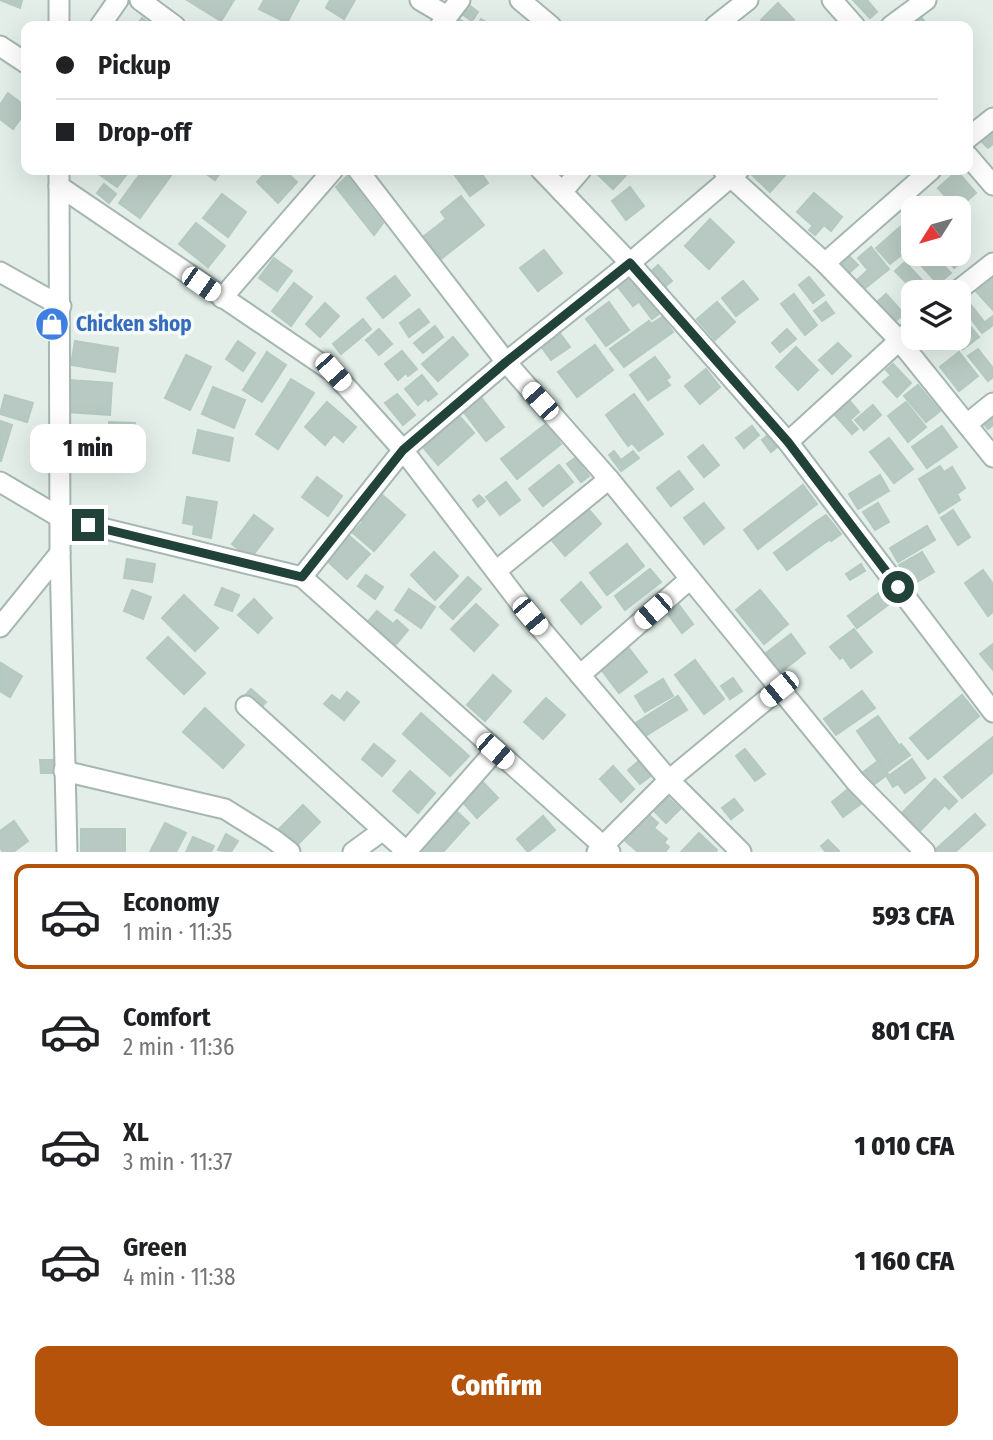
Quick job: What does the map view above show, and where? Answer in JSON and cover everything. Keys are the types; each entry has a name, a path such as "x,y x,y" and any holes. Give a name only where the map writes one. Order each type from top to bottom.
{"street":[{"path":"59,0 59,21"},
{"path":"103,21 118,0"},
{"path":"141,0 168,21"},
{"path":"420,0 444,21 460,0"},
{"path":"520,0 545,21"},
{"path":"721,21 748,0"},
{"path":"832,0 851,21"},
{"path":"898,21 926,0"},
{"path":"0,46 21,60"},
{"path":"973,134 993,118"},
{"path":"973,162 993,185"},
{"path":"222,298 329,175"},
{"path":"362,175 506,362 609,479 856,782 925,852"},
{"path":"546,175 630,263 788,442 993,712"},
{"path":"562,191 576,175"},
{"path":"302,577 403,450 506,362 630,263 728,175"},
{"path":"734,175 825,263 901,329"},
{"path":"825,263 925,175"},
{"path":"59,178 222,298 333,372 403,450 530,616 668,780 741,852"},
{"path":"59,178 60,553 67,852"},
{"path":"971,280 993,263"},
{"path":"0,272 61,306"},
{"path":"788,442 901,338"},
{"path":"917,350 967,424 993,457"},
{"path":"967,424 993,403"},
{"path":"496,571 609,479"},
{"path":"0,482 61,518 302,577 603,850 668,780 779,689"},
{"path":"0,627 60,553"},
{"path":"580,675 690,579"},
{"path":"246,706 407,852 495,751"},
{"path":"64,771 225,809 290,852"},
{"path":"353,852 382,831"}],"building":[{"path":"0,0 22,0 20,8"},
{"path":"187,0 234,0 221,21"},
{"path":"264,0 299,0 288,21 259,9"},
{"path":"330,0 355,0 344,19 326,8"},
{"path":"853,0 867,0 877,12 870,18"},
{"path":"465,2 478,12 472,21 458,11"},
{"path":"778,3 794,20 762,21"},
{"path":"918,13 924,21 907,21"},
{"path":"8,93 21,103 21,118 13,129 0,119 0,105"},
{"path":"993,128 993,144 988,148 979,139"},
{"path":"100,175 126,175 117,187"},
{"path":"139,175 171,175 140,218 119,203"},
{"path":"263,175 289,175 297,182 278,203 257,182"},
{"path":"455,175 482,175 488,183 470,196"},
{"path":"598,175 626,175 613,189"},
{"path":"752,175 785,175 770,192"},
{"path":"953,175 960,175 976,193 971,197 945,196 938,188"},
{"path":"347,176 383,223 374,235 336,187"},
{"path":"104,184 116,194 109,203 97,193"},
{"path":"630,187 644,206 626,220 612,201"},
{"path":"814,193 842,217 831,231 824,225 815,235 809,230 813,226 797,212"},
{"path":"222,194 246,212 228,237 203,218"},
{"path":"461,196 484,225 441,259 423,237 446,219 441,212"},
{"path":"710,219 734,242 709,269 685,246"},
{"path":"196,223 225,246 208,267 179,244"},
{"path":"900,227 901,255 890,264 876,248"},
{"path":"871,247 889,269 864,289 857,280 868,270 858,258"},
{"path":"544,250 562,273 538,291 520,268"},
{"path":"847,254 858,265 848,274 837,263"},
{"path":"274,258 292,271 277,291 259,278"},
{"path":"658,265 672,281 660,291 646,276"},
{"path":"901,266 909,266 922,280 904,280 895,271"},
{"path":"922,266 944,266 951,273 943,280 934,280"},
{"path":"993,272 993,310 974,289"},
{"path":"395,276 410,295 383,318 367,298"},
{"path":"632,277 646,296 633,306 618,287"},
{"path":"809,277 824,295 813,303 799,285"},
{"path":"743,281 758,299 736,316 722,298"},
{"path":"294,283 312,297 291,326 272,311"},
{"path":"794,294 817,325 805,335 781,304"},
{"path":"886,294 901,311 901,316 894,322 877,302"},
{"path":"646,296 660,313 652,319 639,302"},
{"path":"609,302 629,330 606,346 586,319"},
{"path":"717,302 735,322 715,340 697,319"},
{"path":"826,302 834,313 822,321 814,311"},
{"path":"325,303 339,316 320,337 306,324"},
{"path":"971,305 989,328 982,333 971,319"},
{"path":"419,309 429,322 409,337 400,323"},
{"path":"993,316 993,325 989,328 985,322"},
{"path":"662,317 673,332 624,367 610,349 649,321 651,324"},
{"path":"363,319 371,329 341,354 333,344"},
{"path":"435,326 443,337 423,353 414,343"},
{"path":"971,327 979,337 971,343"},
{"path":"556,328 570,347 551,360 537,341"},
{"path":"379,329 392,344 379,355 366,340"},
{"path":"787,329 796,339 780,352 772,343"},
{"path":"453,337 468,355 438,381 422,364"},
{"path":"75,341 118,348 115,372 71,365"},
{"path":"238,341 255,353 243,371 226,359"},
{"path":"838,343 851,356 832,374 819,360"},
{"path":"595,345 613,370 577,397 558,372"},
{"path":"796,347 818,370 798,390 776,367"},
{"path":"978,349 993,368 993,377 988,381 968,356"},
{"path":"402,351 417,369 398,380 385,364"},
{"path":"267,352 286,365 262,402 243,390"},
{"path":"959,352 978,376 959,391 940,367"},
{"path":"186,355 211,367 190,410 165,398"},
{"path":"655,357 670,377 666,380 670,385 648,400 630,375"},
{"path":"893,364 911,383 897,397 883,382 891,375 886,370"},
{"path":"706,369 720,387 700,404 685,386"},
{"path":"422,375 437,394 418,405 405,389"},
{"path":"291,379 314,393 278,449 256,434"},
{"path":"68,380 112,383 110,415 66,412"},
{"path":"918,385 940,411 926,422 904,396"},
{"path":"213,387 245,400 234,428 202,414"},
{"path":"397,394 415,415 403,425 385,403"},
{"path":"634,394 663,434 639,451 632,443 628,446 606,415"},
{"path":"5,395 33,403 27,422 0,414"},
{"path":"480,396 504,427 486,441 462,410"},
{"path":"848,399 859,412 850,420 858,429 852,434 833,413"},
{"path":"327,402 356,427 343,442 334,434 325,445 305,427"},
{"path":"906,402 926,427 908,442 888,416"},
{"path":"873,405 881,415 864,430 855,420"},
{"path":"454,410 474,433 438,465 418,441"},
{"path":"991,413 993,425 988,429 981,420"},
{"path":"0,421 12,425 1,461 0,461"},
{"path":"109,422 135,423 134,445 108,445"},
{"path":"546,424 561,444 517,479 501,459"},
{"path":"752,426 759,435 744,448 736,438"},
{"path":"942,426 957,447 927,468 912,447"},
{"path":"68,428 103,432 100,463 64,458"},
{"path":"198,430 233,438 229,461 193,453"},
{"path":"768,435 777,447 771,452 762,440"},
{"path":"889,438 913,469 894,483 870,452"},
{"path":"703,445 719,465 704,477 688,457"},
{"path":"614,451 621,460 633,451 639,458 621,471 609,455"},
{"path":"575,458 589,476 581,482 567,464"},
{"path":"559,465 573,482 543,506 529,489"},
{"path":"940,466 944,472 952,467 965,488 957,494 960,500 939,513 919,479"},
{"path":"679,471 693,489 671,506 657,488"},
{"path":"880,475 889,491 858,509 849,494"},
{"path":"317,477 342,496 328,516 302,497"},
{"path":"506,482 520,500 500,515 486,497"},
{"path":"803,485 817,504 758,549 744,530"},
{"path":"379,492 405,515 374,551 353,533 363,522 358,517"},
{"path":"479,495 485,501 478,507 473,500"},
{"path":"187,497 217,502 211,538 193,534 194,525 183,523"},
{"path":"704,503 724,528 704,544 684,518"},
{"path":"878,503 889,522 875,530 863,512"},
{"path":"585,505 601,524 565,556 549,537"},
{"path":"953,510 970,537 958,545 941,518"},
{"path":"254,515 273,529 250,559 232,544"},
{"path":"826,515 841,534 831,541 817,521"},
{"path":"817,521 830,539 787,570 774,553"},
{"path":"927,526 935,540 898,562 890,548"},
{"path":"346,533 370,554 347,579 323,557"},
{"path":"627,544 644,566 607,595 590,573"},
{"path":"434,552 458,576 435,600 411,575"},
{"path":"922,552 934,572 912,585 899,565"},
{"path":"127,559 155,564 152,582 124,578"},
{"path":"861,564 865,571 850,580 846,574"},
{"path":"650,569 661,582 625,610 615,596"},
{"path":"983,570 993,584 993,612 988,616 965,583"},
{"path":"366,575 383,587 375,599 358,586"},
{"path":"468,577 481,589 453,619 440,607"},
{"path":"581,582 601,607 581,624 561,600"},
{"path":"222,588 239,595 232,611 215,605"},
{"path":"409,589 435,607 421,628 395,610"},
{"path":"132,590 151,597 143,619 124,611"},
{"path":"760,590 788,624 764,644 736,610"},
{"path":"883,590 892,602 857,628 848,616"},
{"path":"184,595 218,628 195,651 162,618"},
{"path":"674,598 693,624 682,633 662,606"},
{"path":"254,599 272,618 258,633 238,615"},
{"path":"476,604 498,625 474,651 451,629"},
{"path":"377,611 393,624 397,620 408,630 392,649 365,625"},
{"path":"854,629 872,652 851,668 843,657 840,659 830,647"},
{"path":"791,634 805,653 777,675 762,656"},
{"path":"168,637 205,673 184,694 147,658"},
{"path":"993,644 993,670 980,654"},
{"path":"628,647 647,672 619,693 600,668"},
{"path":"695,660 724,699 704,714 675,675"},
{"path":"1,663 22,676 10,697 0,691"},
{"path":"493,675 511,691 485,721 467,705"},
{"path":"733,678 742,691 730,699 721,686"},
{"path":"663,679 673,696 645,712 635,696"},
{"path":"251,689 266,702 256,713 241,700"},
{"path":"862,691 875,708 836,735 824,719"},
{"path":"347,692 359,702 344,720 324,704 332,695 340,701"},
{"path":"962,695 979,716 928,759 910,738"},
{"path":"678,696 687,710 642,738 634,724"},
{"path":"546,698 565,715 543,739 524,722"},
{"path":"205,708 244,745 223,768 183,732"},
{"path":"421,713 469,756 450,776 403,734"},
{"path":"878,716 898,744 877,760 857,731"},
{"path":"993,737 993,772 962,798 944,777"},
{"path":"374,744 395,761 382,776 362,759"},
{"path":"901,744 910,755 887,772 878,761"},
{"path":"745,749 765,774 755,781 736,756"},
{"path":"912,759 925,778 905,793 898,784 893,787 887,777"},
{"path":"40,760 55,760 56,773 41,773"},
{"path":"640,760 652,775 640,784 628,770"},
{"path":"878,761 888,774 872,786 862,773"},
{"path":"613,766 634,789 621,802 600,779"},
{"path":"410,771 435,793 418,813 393,791"},
{"path":"480,779 498,798 477,818 459,798"},
{"path":"935,779 957,801 949,809 945,805 918,833 900,815"},
{"path":"851,787 862,803 843,817 832,802"},
{"path":"663,793 680,809 666,823 650,807"},
{"path":"734,799 743,810 731,819 722,808"},
{"path":"448,803 469,823 443,852 414,852"},
{"path":"303,805 320,822 295,847 278,830"},
{"path":"646,812 658,823 654,828 667,839 664,843 669,847 665,852 638,852 623,839"},
{"path":"975,814 985,825 955,852 936,852 935,850"},
{"path":"543,816 555,830 528,852 517,839"},
{"path":"14,821 28,841 13,852 3,852 0,848 0,831"},
{"path":"165,823 186,833 176,852 150,852"},
{"path":"81,829 125,829 125,852 81,852"},
{"path":"699,833 716,852 681,852"},
{"path":"226,834 238,841 231,852 218,850"},
{"path":"193,837 214,846 211,852 186,852"},
{"path":"828,840 838,852 826,852 821,846"}],"place":[{"name":"Chicken shop","path":"52,324"}],"route":[{"path":"88,525 302,577 403,450 506,362 630,263 788,442 898,587"}]}
